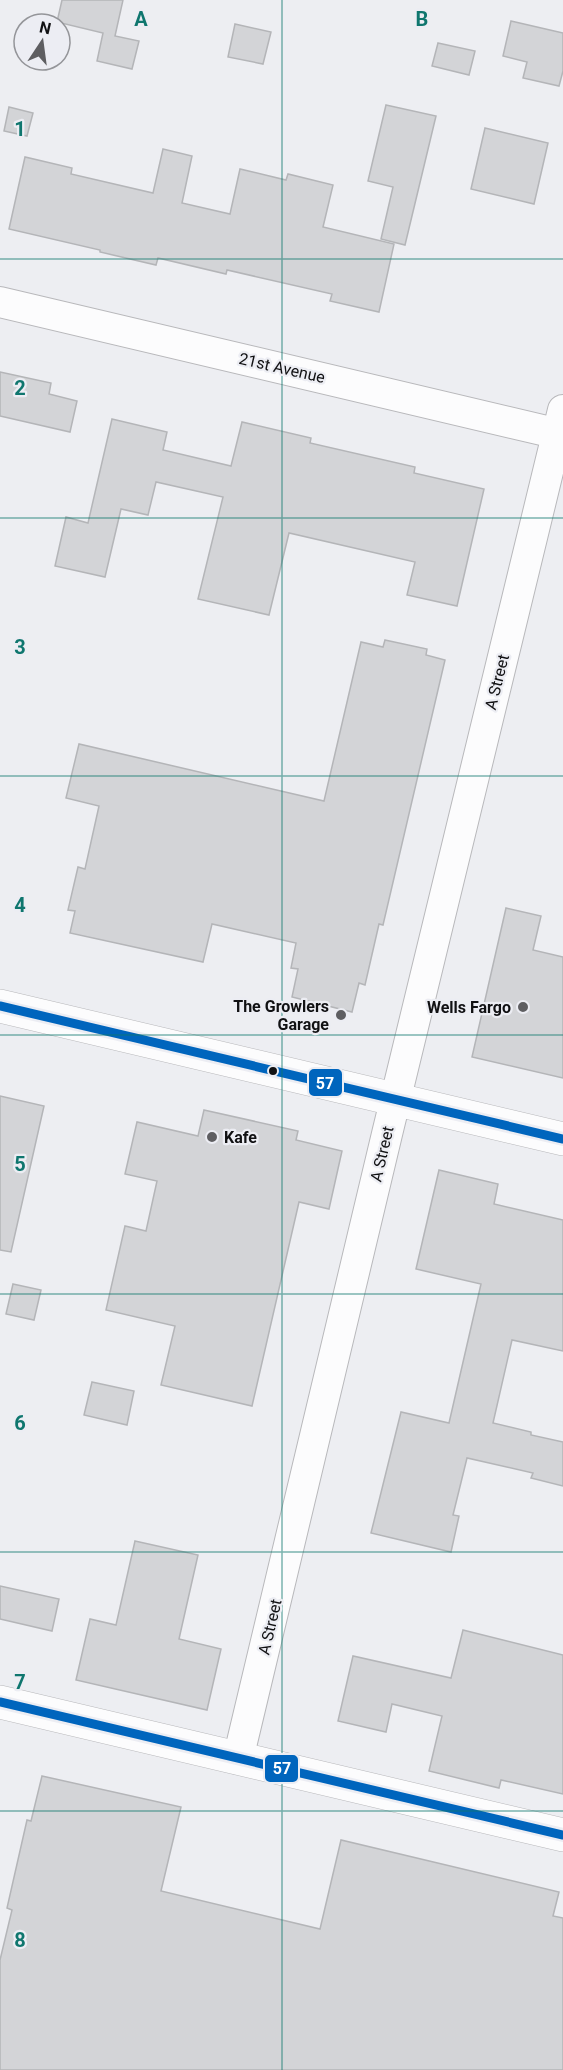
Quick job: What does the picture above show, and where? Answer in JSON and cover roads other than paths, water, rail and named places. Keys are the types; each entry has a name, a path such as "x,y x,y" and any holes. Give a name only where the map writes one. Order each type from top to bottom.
{"main road":[{"path":"0,1006 563,1139"},
{"path":"0,1702 563,1835"}],"street":[{"name":"21st Avenue","path":"0,302 561,426"},
{"name":"A Street","path":"238,1759 395,1100 561,426"}],"place":[{"name":"Wells Fargo","path":"523,1007"},
{"name":"The Growlers Garage","path":"341,1015"},
{"name":"Kafe","path":"212,1137"}]}
